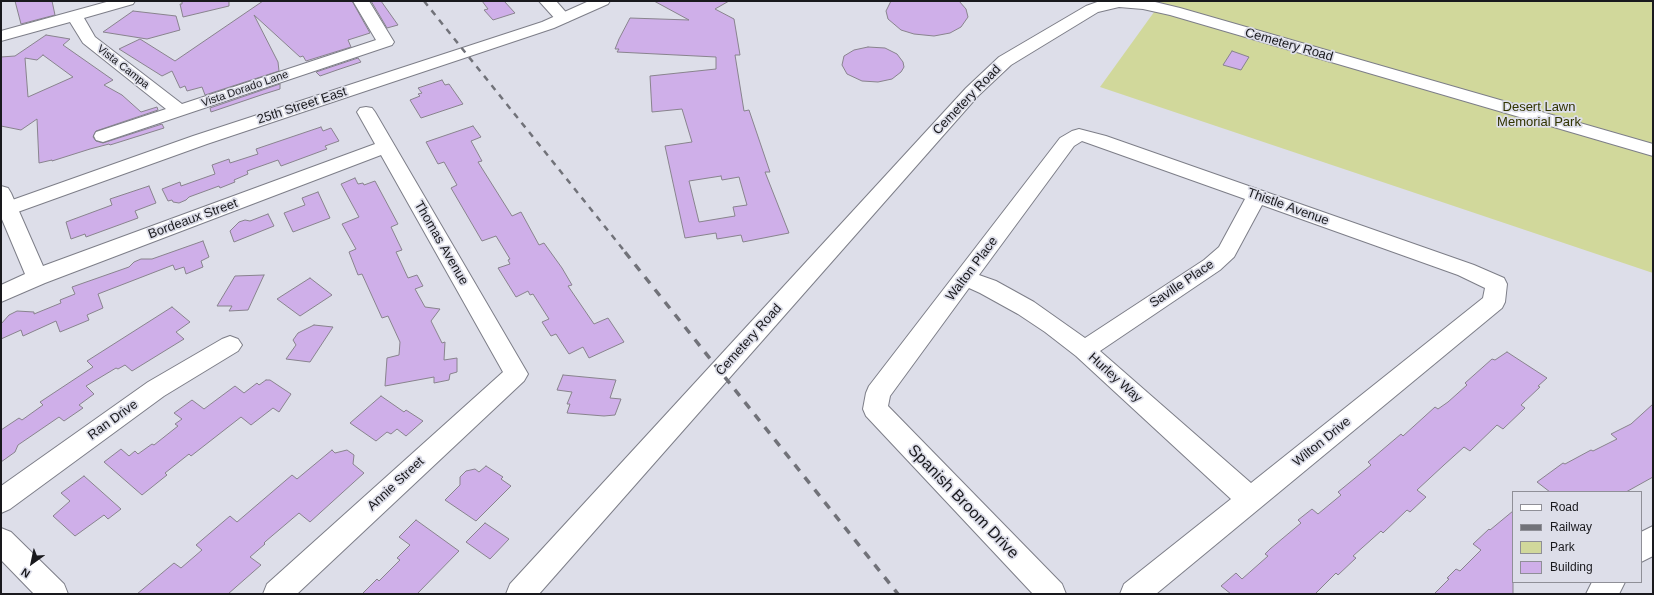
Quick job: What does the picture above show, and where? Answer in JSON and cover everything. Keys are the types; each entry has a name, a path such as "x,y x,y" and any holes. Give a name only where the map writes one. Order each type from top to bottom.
{"street":[{"path":"1,36 127,1"},
{"name":"Vista Dorado Lane","path":"104,136 386,42 361,1"},
{"path":"546,1 563,18"},
{"name":"25th Street East","path":"4,204 563,18 602,1"},
{"name":"Cemetery Road","path":"520,594 972,92 1005,61 1092,9 1106,4 1119,2 1158,7 1653,150"},
{"name":"Vista Campa","path":"74,15 89,40 180,111"},
{"name":"Thomas Avenue","path":"366,112 516,374"},
{"name":"Thistle Avenue","path":"1080,135 1099,140 1466,270 1496,284"},
{"name":"Walton Place","path":"875,410 878,393 1067,142 1080,135"},
{"name":"Bordeaux Street","path":"1,294 37,277 386,147"},
{"name":"Saville Place","path":"1084,350 1212,265 1227,252 1257,196"},
{"path":"4,204 37,277"},
{"name":"Hurley Way","path":"965,278 988,287 1026,308 1053,326 1084,350 1251,500"},
{"name":"Wilton Drive","path":"1134,594 1494,302 1496,284"},
{"name":"Ran Drive","path":"1,501 156,389 230,345"},
{"name":"Annie Street","path":"277,594 516,374"},
{"name":"Spanish Broom Drive","path":"875,410 1052,594"},
{"path":"1642,548 1653,540"},
{"path":"1,541 54,594"},
{"path":"1600,594 1610,583"}],"green space":[{"name":"Desert Lawn Memorial Park","path":"1162,1 1653,1 1653,273 1100,87"}],"building":[{"path":"15,1 52,1 55,15 21,24"},
{"path":"182,1 229,1 229,6 183,17 180,4 182,4"},
{"path":"263,1 352,1 370,33 348,40 351,47 306,61 303,56 300,57 254,15 278,62 279,71 205,95 202,87 187,91 185,86 180,88 172,71 162,76 119,49 140,39 175,61"},
{"path":"371,1 381,1 398,25 387,28"},
{"path":"482,1 504,1 515,13 493,20 484,10 488,9"},
{"path":"654,1 729,1 715,9 734,19 740,55 735,55 744,111 749,110 770,172 765,172 789,233 743,242 741,235 717,239 716,233 685,238 665,146 692,142 682,109 652,112 650,76 716,69 716,57 617,52 619,49 615,49 630,18 689,20","holes":["721,176 722,180 739,177 747,205 733,207 735,216 699,222 689,181"]},
{"path":"891,1 959,1 966,9 968,17 961,27 950,33 934,36 914,34 901,30 888,19 886,11"},
{"path":"133,11 176,16 180,30 147,39 103,32"},
{"path":"46,35 70,39 63,45 113,80 104,85 122,95 141,112 157,107 158,110 96,131 93,137 96,141 103,143 162,124 164,128 110,145 90,149 52,161 39,163 37,119 21,130 1,126 1,57 15,56","holes":["43,55 73,77 28,97 25,58 37,60"]},
{"path":"868,47 885,48 897,54 903,62 904,67 901,72 892,79 878,82 862,81 847,74 842,65 844,56 854,50"},
{"path":"1232,51 1249,57 1241,70 1223,65"},
{"path":"358,58 361,62 320,76 316,72"},
{"path":"442,80 445,85 449,84 463,104 421,118 410,100 420,96 418,94 422,93 418,88"},
{"path":"280,84 280,89 211,112 210,108"},
{"path":"473,126 481,137 471,141 482,161 478,162 512,216 521,212 539,245 544,243 562,268 572,285 568,286 594,324 608,318 624,342 589,358 583,347 569,354 556,334 551,336 542,322 549,319 533,294 530,295 528,291 516,297 498,268 510,264 508,260 510,259 496,236 482,241 451,188 457,185 444,162 438,164 426,142"},
{"path":"321,127 323,131 331,128 339,141 325,146 327,149 281,166 278,160 247,171 248,174 234,180 235,182 189,197 179,203 173,202 172,200 168,201 162,189 180,182 181,186 215,174 212,165 229,159 230,163 258,154 256,149"},
{"path":"355,178 358,184 363,183 364,185 375,181 398,224 391,227 402,250 396,252 408,278 417,275 423,286 415,289 425,307 440,309 431,321 442,343 445,342 444,360 457,358 457,372 450,374 449,380 434,383 434,377 385,386 387,358 399,355 400,342 388,316 382,318 362,274 358,275 349,252 356,249 342,224 359,217 341,184"},
{"path":"149,186 156,203 135,211 138,218 86,237 85,234 71,239 66,222 112,205 110,199"},
{"path":"318,192 330,218 293,232 284,213 305,205 302,198"},
{"path":"268,214 274,226 234,242 230,231 239,222 245,220 250,221"},
{"path":"203,241 209,257 201,261 203,267 186,274 184,267 175,270 173,265 98,294 103,308 87,315 89,320 60,332 56,321 23,336 21,330 1,339 1,324 9,315 17,311 34,312 34,314 61,303 60,300 75,294 72,287 129,267 134,262 141,259 152,259"},
{"path":"264,275 248,310 229,311 232,306 217,306 235,276"},
{"path":"310,278 332,295 300,316 277,299"},
{"path":"172,307 190,322 176,332 184,339 132,371 125,365 118,369 116,368 86,386 94,394 79,405 83,408 64,421 59,417 18,445 15,452 1,462 1,430 19,418 22,420 43,405 40,402 93,367 87,361"},
{"path":"314,325 333,327 310,362 286,359 296,345 293,340 298,333"},
{"path":"1507,352 1547,378 1538,386 1540,387 1521,405 1525,408 1503,429 1497,425 1470,451 1464,447 1417,490 1426,497 1410,512 1407,510 1383,533 1381,531 1353,556 1356,558 1338,575 1336,573 1315,594 1231,594 1221,586 1236,573 1242,579 1268,556 1265,554 1270,549 1301,523 1298,520 1312,509 1318,514 1341,495 1338,492 1371,465 1368,462 1401,434 1403,436 1435,407 1438,409 1448,402 1467,385 1465,383 1492,359 1495,360"},
{"path":"563,375 616,380 610,398 621,399 615,415 604,416 567,413 570,404 567,404 572,392 557,390"},
{"path":"266,380 270,380 291,394 279,412 273,408 251,425 241,417 191,456 189,454 165,473 167,475 142,495 104,462 121,449 129,456 135,451 138,454 152,444 154,445 178,426 175,424 182,419 174,413 192,400 204,409 235,386 244,393 257,383 259,385"},
{"path":"381,396 404,412 406,410 423,421 406,436 397,429 391,434 387,432 376,441 350,423"},
{"path":"1653,404 1653,477 1628,491 1549,491 1537,482 1563,463 1565,464 1591,450 1593,451 1617,439 1611,434 1631,424"},
{"path":"332,450 335,453 347,450 354,455 353,464 364,473 310,522 299,513 266,541 264,543 265,544 250,557 261,565 228,594 137,594 174,563 181,568 202,550 196,545 230,516 237,522 292,475 297,479"},
{"path":"486,466 503,477 501,479 511,486 476,521 445,500 460,485 460,477 466,471 475,469 479,472"},
{"path":"84,476 121,509 108,519 104,515 75,536 53,516 70,501 61,493"},
{"path":"1512,512 1513,594 1434,594 1449,579 1447,578 1456,569 1460,571 1481,550 1473,544 1489,529 1490,530"},
{"path":"416,520 459,551 417,594 362,594 377,579 379,581 400,560 397,558 410,545 399,537"},
{"path":"485,523 509,539 490,559 466,542"}],"railway":[{"path":"424,1 626,253"},
{"path":"625,252 898,594"}]}
